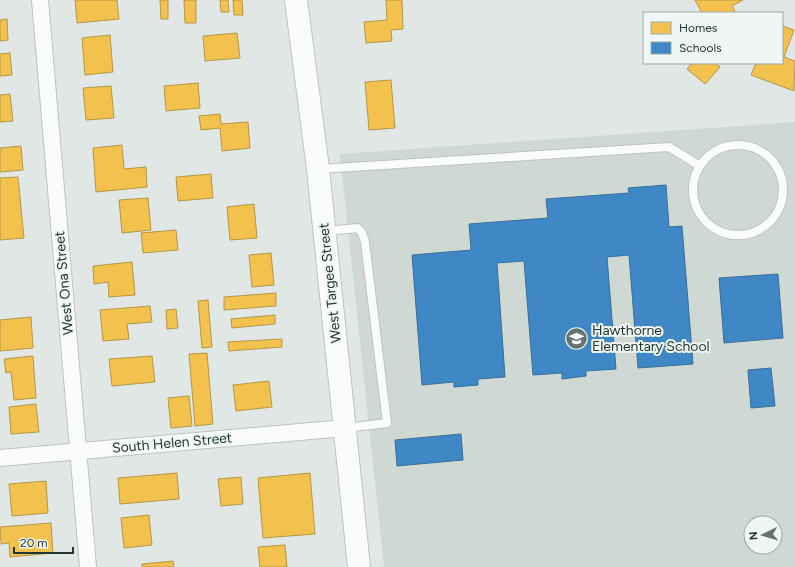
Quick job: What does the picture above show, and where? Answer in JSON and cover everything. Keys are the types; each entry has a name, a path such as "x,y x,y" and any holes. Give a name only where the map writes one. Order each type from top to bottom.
{"street":[{"name":"West Ona Street","path":"40,0 88,567"},
{"name":"West Targee Street","path":"296,0 318,169 359,567"},
{"name":"South Helen Street","path":"0,458 345,428"}],"lane":[{"path":"738,144 754,147 767,154 777,166 783,180 783,196 779,210 770,223 758,231 744,236 729,235 716,230 704,221 696,208 693,194 694,179 700,166 710,154 723,147 738,144"},
{"path":"318,169 669,147 700,166"},
{"path":"324,231 358,228 362,233 365,242 387,423 345,428"}],"shaded area":[{"name":"Hawthorne Elementary School","path":"795,122 795,567 384,567 340,154"}],"building: Homes":[{"path":"75,0 117,0 119,19 77,23"},
{"path":"160,0 168,0 168,19 161,19"},
{"path":"184,0 196,0 196,23 185,23"},
{"path":"220,0 228,0 229,12 221,12"},
{"path":"233,0 242,0 243,15 234,15"},
{"path":"386,0 402,0 403,29 391,30 392,41 366,43 364,22 387,20"},
{"path":"695,0 743,0 732,6 735,12 701,12"},
{"path":"7,19 8,40 0,41 0,20"},
{"path":"783,26 794,30 784,57 795,61 794,91 751,75 756,64 783,64"},
{"path":"237,33 240,58 205,61 203,36"},
{"path":"110,35 113,72 85,75 82,38"},
{"path":"10,53 12,75 0,76 0,54"},
{"path":"691,64 716,64 720,67 705,84 687,69"},
{"path":"391,80 395,128 369,130 365,82"},
{"path":"198,83 200,108 166,111 164,86"},
{"path":"111,86 114,118 86,120 83,88"},
{"path":"10,94 13,121 0,122 0,95"},
{"path":"220,114 221,124 248,122 250,148 222,151 220,128 201,130 199,116"},
{"path":"122,145 124,169 146,167 147,187 96,192 93,148"},
{"path":"21,146 23,170 0,172 0,148"},
{"path":"211,174 213,198 178,201 176,177"},
{"path":"18,177 24,238 0,240 0,178"},
{"path":"148,198 151,230 122,233 119,200"},
{"path":"254,204 257,238 230,240 227,207"},
{"path":"176,230 178,250 143,253 141,233"},
{"path":"271,253 274,285 252,287 249,255"},
{"path":"132,262 135,295 109,297 108,282 94,284 93,266"},
{"path":"276,293 276,306 224,310 224,297"},
{"path":"208,300 212,347 202,348 198,301"},
{"path":"150,306 152,322 127,324 129,339 103,341 100,310"},
{"path":"176,309 178,328 167,329 166,310"},
{"path":"275,315 275,324 232,328 231,319"},
{"path":"31,317 33,348 0,351 0,320"},
{"path":"282,339 282,347 229,351 228,342"},
{"path":"207,353 213,424 195,426 189,354"},
{"path":"33,356 36,398 14,400 11,372 6,373 4,359"},
{"path":"152,356 155,382 112,386 109,359"},
{"path":"269,381 272,407 236,411 233,385"},
{"path":"189,396 192,426 171,428 168,398"},
{"path":"36,404 39,432 11,434 9,407"},
{"path":"177,473 179,499 120,504 118,478"},
{"path":"310,473 315,534 263,538 258,478"},
{"path":"241,477 243,504 221,506 218,479"},
{"path":"46,481 48,513 12,516 9,484"},
{"path":"149,515 152,545 124,548 121,518"},
{"path":"51,523 53,553 10,557 9,543 1,544 0,527"},
{"path":"285,545 287,567 260,567 258,547"},
{"path":"173,561 174,567 142,567 142,564"}],"building: Schools":[{"path":"666,185 669,227 682,226 693,364 638,368 629,255 607,257 616,369 586,371 586,376 562,379 562,373 533,375 524,261 497,263 505,377 478,379 478,385 454,387 454,382 422,385 412,255 471,250 469,224 548,218 546,199 629,193 628,188"},
{"path":"778,274 783,338 724,343 719,278"},
{"path":"771,368 775,406 751,408 748,370"},
{"path":"461,434 463,460 397,466 395,440"}],"place":[{"name":"Hawthorne Elementary School","path":"577,338"}]}
